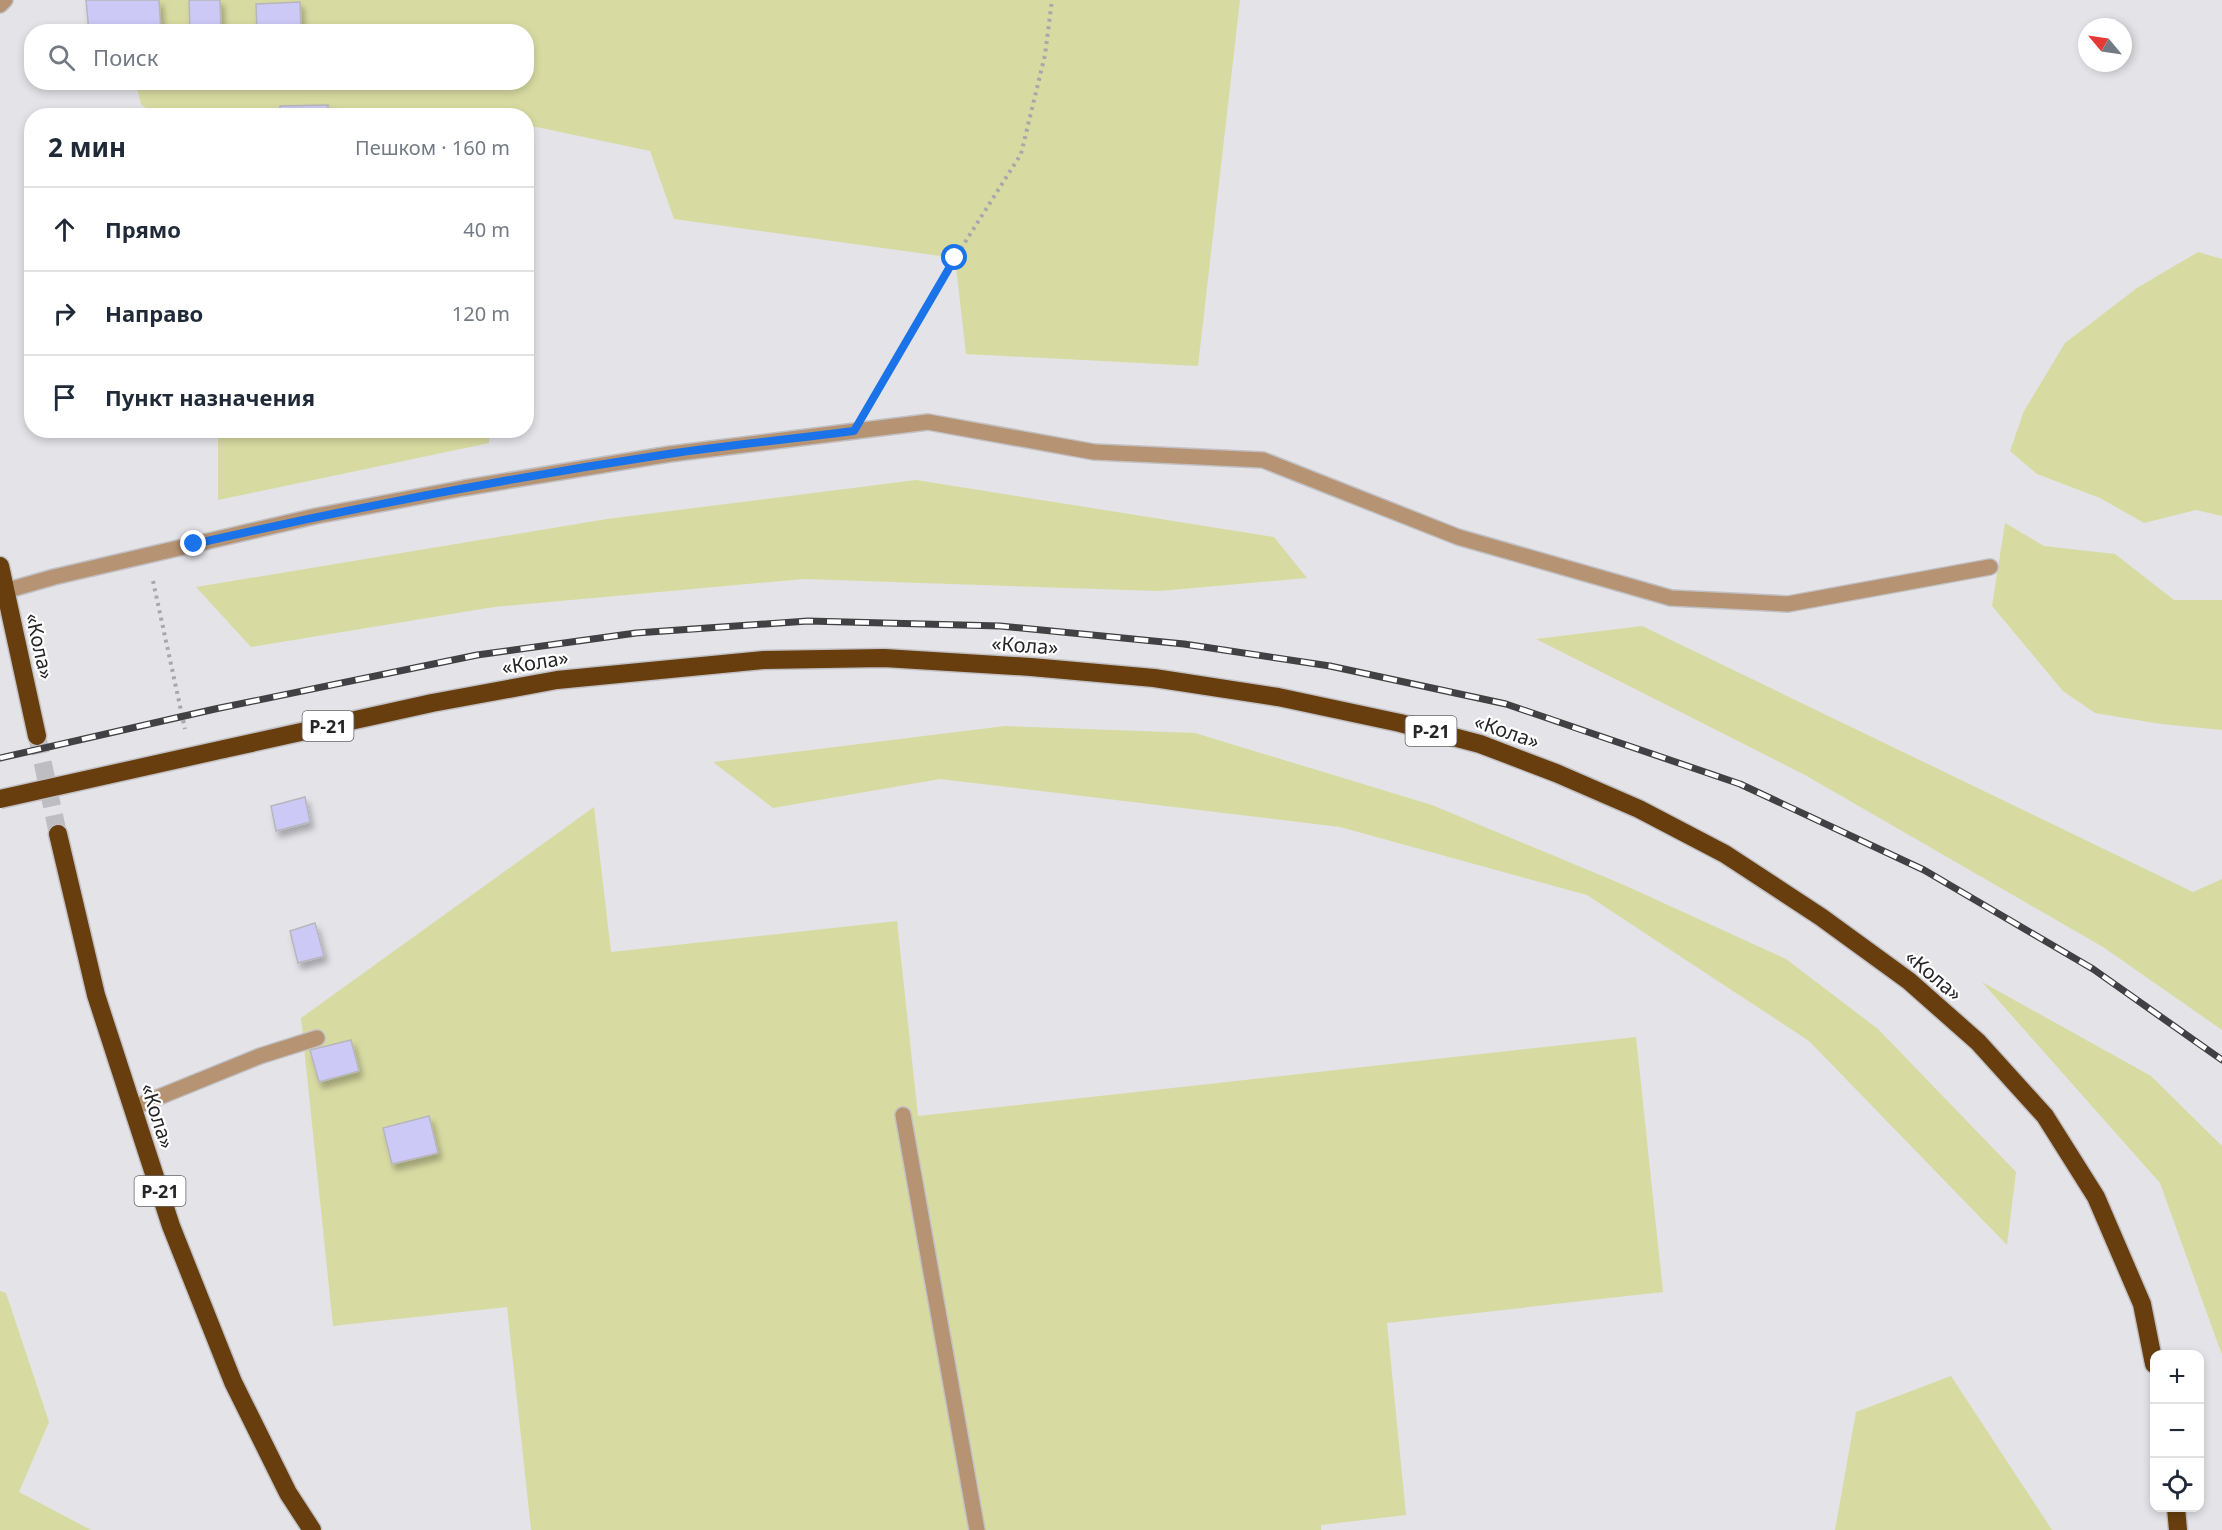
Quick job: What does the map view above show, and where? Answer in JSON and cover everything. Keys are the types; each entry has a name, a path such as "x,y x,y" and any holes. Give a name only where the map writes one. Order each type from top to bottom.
{"highway":[{"name":"«Кола»","path":"0,566 37,736"},
{"name":"«Кола»","path":"0,799 432,703 557,680 764,660 884,658 1031,667 1154,678 1278,697 1400,723 1469,741 1556,772 1639,809 1725,854 1821,917 1909,981 1978,1042 2045,1116 2096,1197 2142,1304 2151,1350"},
{"name":"«Кола»","path":"58,834 96,996 171,1226 233,1382 288,1492 312,1530"},
{"path":"2176,1512 2178,1530"}],"street":[{"path":"0,5 5,0"},
{"path":"5,591 54,577 339,511 464,488 658,456 928,422 1094,452 1263,460 1458,537 1671,598 1788,604 1990,567"},
{"path":"132,1108 260,1056 317,1038"},
{"path":"903,1115 977,1530"}],"path":[{"path":"854,431 955,258 1021,154 1045,54 1052,0"},
{"path":"160,608 186,736"}],"green space":[{"path":"117,0 1240,0 1198,366 966,354 955,258 674,219 650,151 534,126 534,108 146,108 141,104 138,90 534,90 534,24 123,24"},
{"path":"2198,252 2222,259 2222,516 2196,510 2144,523 2100,498 2037,474 2010,451 2024,411 2065,343 2137,288"},
{"path":"218,438 489,438 489,443 218,500"},
{"path":"916,480 1274,537 1307,578 1159,591 804,579 494,607 251,647 196,587 607,519"},
{"path":"2005,523 2044,546 2115,554 2174,600 2222,600 2222,730 2161,724 2095,713 2063,691 1992,606"},
{"path":"1642,626 2193,892 2222,879 2222,1030 2103,947 1805,775 1536,639"},
{"path":"1005,726 1195,733 1432,805 1624,885 1786,959 1878,1029 2016,1172 2007,1245 1809,1041 1587,895 1340,827 940,779 773,808 713,762"},
{"path":"594,807 611,952 897,921 918,1116 1636,1037 1663,1292 1387,1323 1406,1515 1321,1525 1321,1530 531,1530 507,1307 333,1326 301,1018"},
{"path":"1982,982 2151,1076 2222,1146 2222,1355 2160,1183"},
{"path":"0,1291 6,1293 49,1422 19,1492 91,1530 0,1530"},
{"path":"1951,1376 2052,1530 1835,1530 1856,1412"}],"building":[{"path":"86,0 159,0 160,24 88,24"},
{"path":"189,0 220,0 221,24 190,24"},
{"path":"300,2 301,24 257,24 256,4"},
{"path":"328,105 328,108 280,108 280,106"},
{"path":"305,797 310,822 276,831 271,806"},
{"path":"315,923 324,956 298,963 290,931"},
{"path":"351,1040 359,1071 319,1082 310,1050"},
{"path":"429,1116 438,1153 392,1164 383,1128"}],"tunnel":[{"path":"37,736 58,834"}],"railway":[{"path":"0,758 215,709 477,655 636,633 808,621 1000,626 1184,644 1330,666 1506,704 1740,784 1924,870 2093,969 2222,1060"}],"route":[{"path":"194,544 316,516 464,488 670,454 854,431 955,258"}]}
